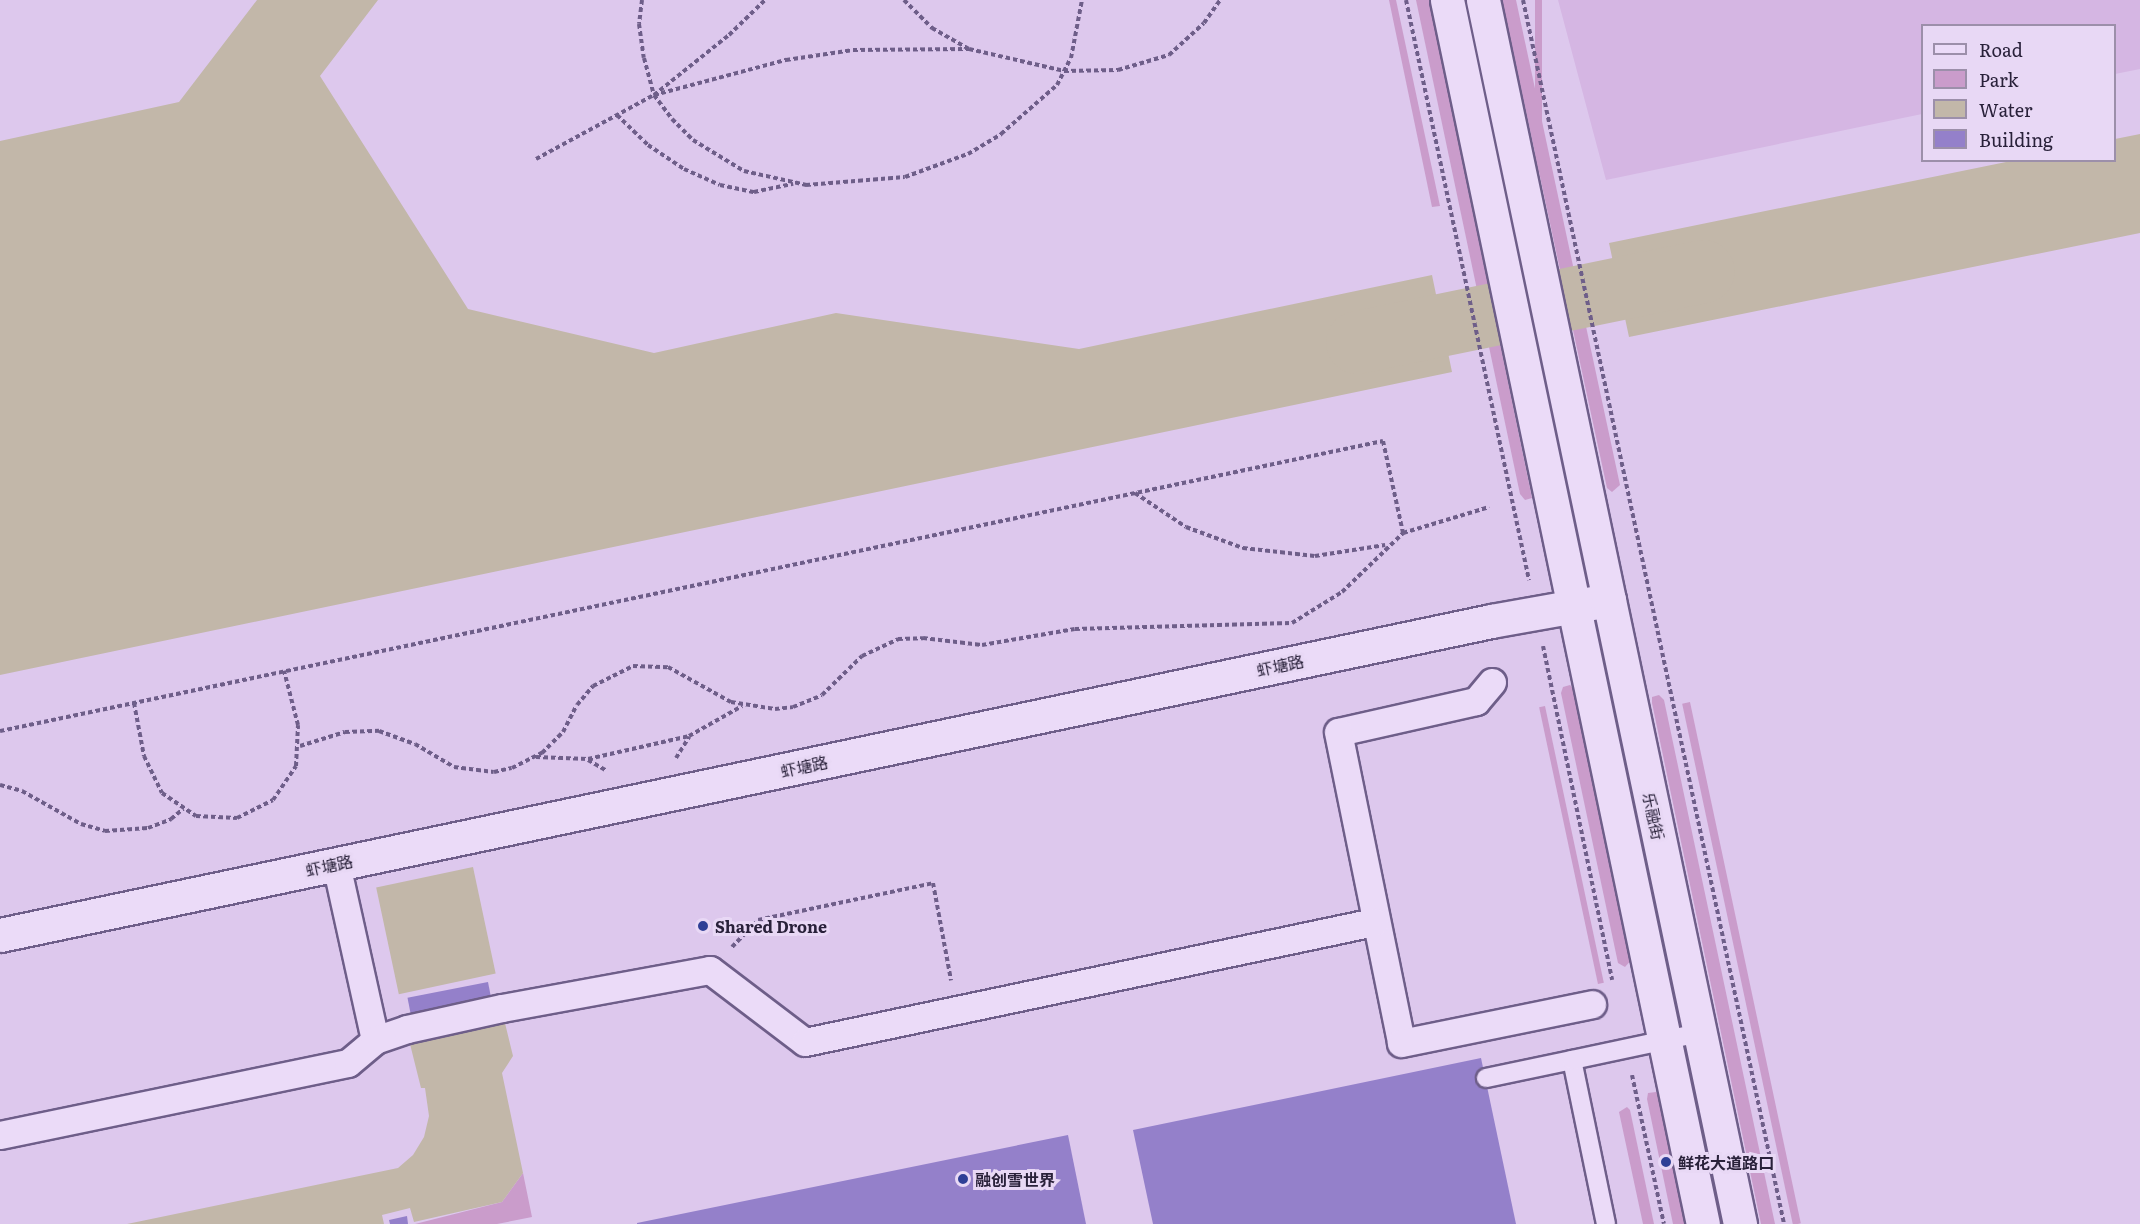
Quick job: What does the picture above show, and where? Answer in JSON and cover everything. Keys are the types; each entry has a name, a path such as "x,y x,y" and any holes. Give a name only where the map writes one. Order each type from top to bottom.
{"street":[{"path":"1447,0 1703,1224"},
{"name":"乐融街","path":"1483,0 1740,1224"},
{"name":"虾塘路","path":"0,935 1572,604 1609,600"},
{"path":"1492,682 1476,701 1338,732 1374,922 1401,1043 1604,998"},
{"path":"336,864 375,1040"},
{"path":"0,1135 348,1063 375,1040 407,1029 502,1008 710,970 805,1042 1374,922"}],"lane":[{"path":"1486,1078 1700,1033"},
{"path":"1572,1060 1606,1224"}],"path":[{"path":"642,0 639,24 654,95 693,140 718,157 744,171 794,183 871,182 937,167 1001,134 1032,111 1064,71 1071,58 1082,0"},
{"path":"536,159 654,95 729,35 765,0"},
{"path":"904,0 932,28 969,49"},
{"path":"654,95 786,60 853,50 969,49 1064,71 1118,70 1169,55 1204,23 1220,0"},
{"path":"1406,0 1535,612 1604,998"},
{"path":"1524,0 1784,1224"},
{"path":"617,115 648,145 684,169 720,185 754,192 780,189 794,183"},
{"path":"0,731 1383,441 1402,532"},
{"path":"1135,493 1186,527 1243,548 1315,556 1388,545"},
{"path":"300,746 361,730 397,736 433,758 475,772 512,768 536,757 563,732 577,705 593,686 633,666 668,667 743,705 775,709 808,702 842,678 862,656 898,639 923,638 982,645 1075,629 1292,623 1342,591 1402,532 1490,507"},
{"path":"134,703 151,776 162,793 183,809 216,819 256,812 287,784 300,746 284,671"},
{"path":"536,757 588,759 689,736 743,705"},
{"path":"0,785 22,791 81,824 105,831 148,828 171,819 183,809"},
{"path":"710,970 758,920 933,883 956,1011"},
{"path":"1627,1048 1664,1224"}],"shaded area":[{"path":"1558,0 2140,0 2140,69 2116,74 2116,24 1921,24 1921,114 1606,180"}],"green space":[{"path":"1389,0 1396,0 1440,206 1432,207"},
{"path":"1416,0 1429,0 1532,498 1525,500 1520,494"},
{"path":"1502,0 1516,0 1620,485 1612,492 1607,488"},
{"path":"1535,0 1542,0 1542,172 1535,172"},
{"path":"1570,685 1576,691 1633,958 1625,967 1618,963 1561,693 1563,687"},
{"path":"1659,695 1664,700 1775,1224 1761,1224 1652,703 1652,697"},
{"path":"1690,702 1801,1223 1793,1224 1682,704"},
{"path":"1545,706 1604,983 1598,984 1539,707"},
{"path":"1656,1092 1661,1096 1688,1224 1673,1224 1647,1099 1648,1093"},
{"path":"1627,1107 1630,1110 1654,1224 1643,1224 1619,1112"},
{"path":"523,1173 532,1217 497,1224 415,1224 502,1202"}],"water":[{"path":"257,0 378,0 320,76 468,309 654,353 836,313 1079,349 1432,275 1452,372 0,675 0,141 179,102"},
{"path":"2140,134 2140,233 1629,337 1609,243 2006,162 2116,162 2116,139"},
{"path":"473,867 496,974 399,994 376,888"},
{"path":"504,1019 513,1056 502,1073 523,1173 502,1202 414,1222 410,1208 382,1215 384,1224 127,1224 398,1168 413,1155 424,1137 429,1116 425,1088 421,1088 409,1040"}],"building":[{"path":"488,982 494,1014 414,1030 408,998"},
{"path":"1481,1058 1516,1224 1153,1224 1133,1130"},
{"name":"融创雪世界","path":"1068,1135 1086,1224 637,1224 637,1223"},
{"path":"407,1216 408,1224 390,1224 389,1220"}],"waterway":[{"path":"1357,342 1703,271"}],"place":[{"name":"Shared Drone","path":"703,926"},
{"name":"鲜花大道路口","path":"1666,1162"},
{"name":"融创雪世界","path":"963,1179"}]}
